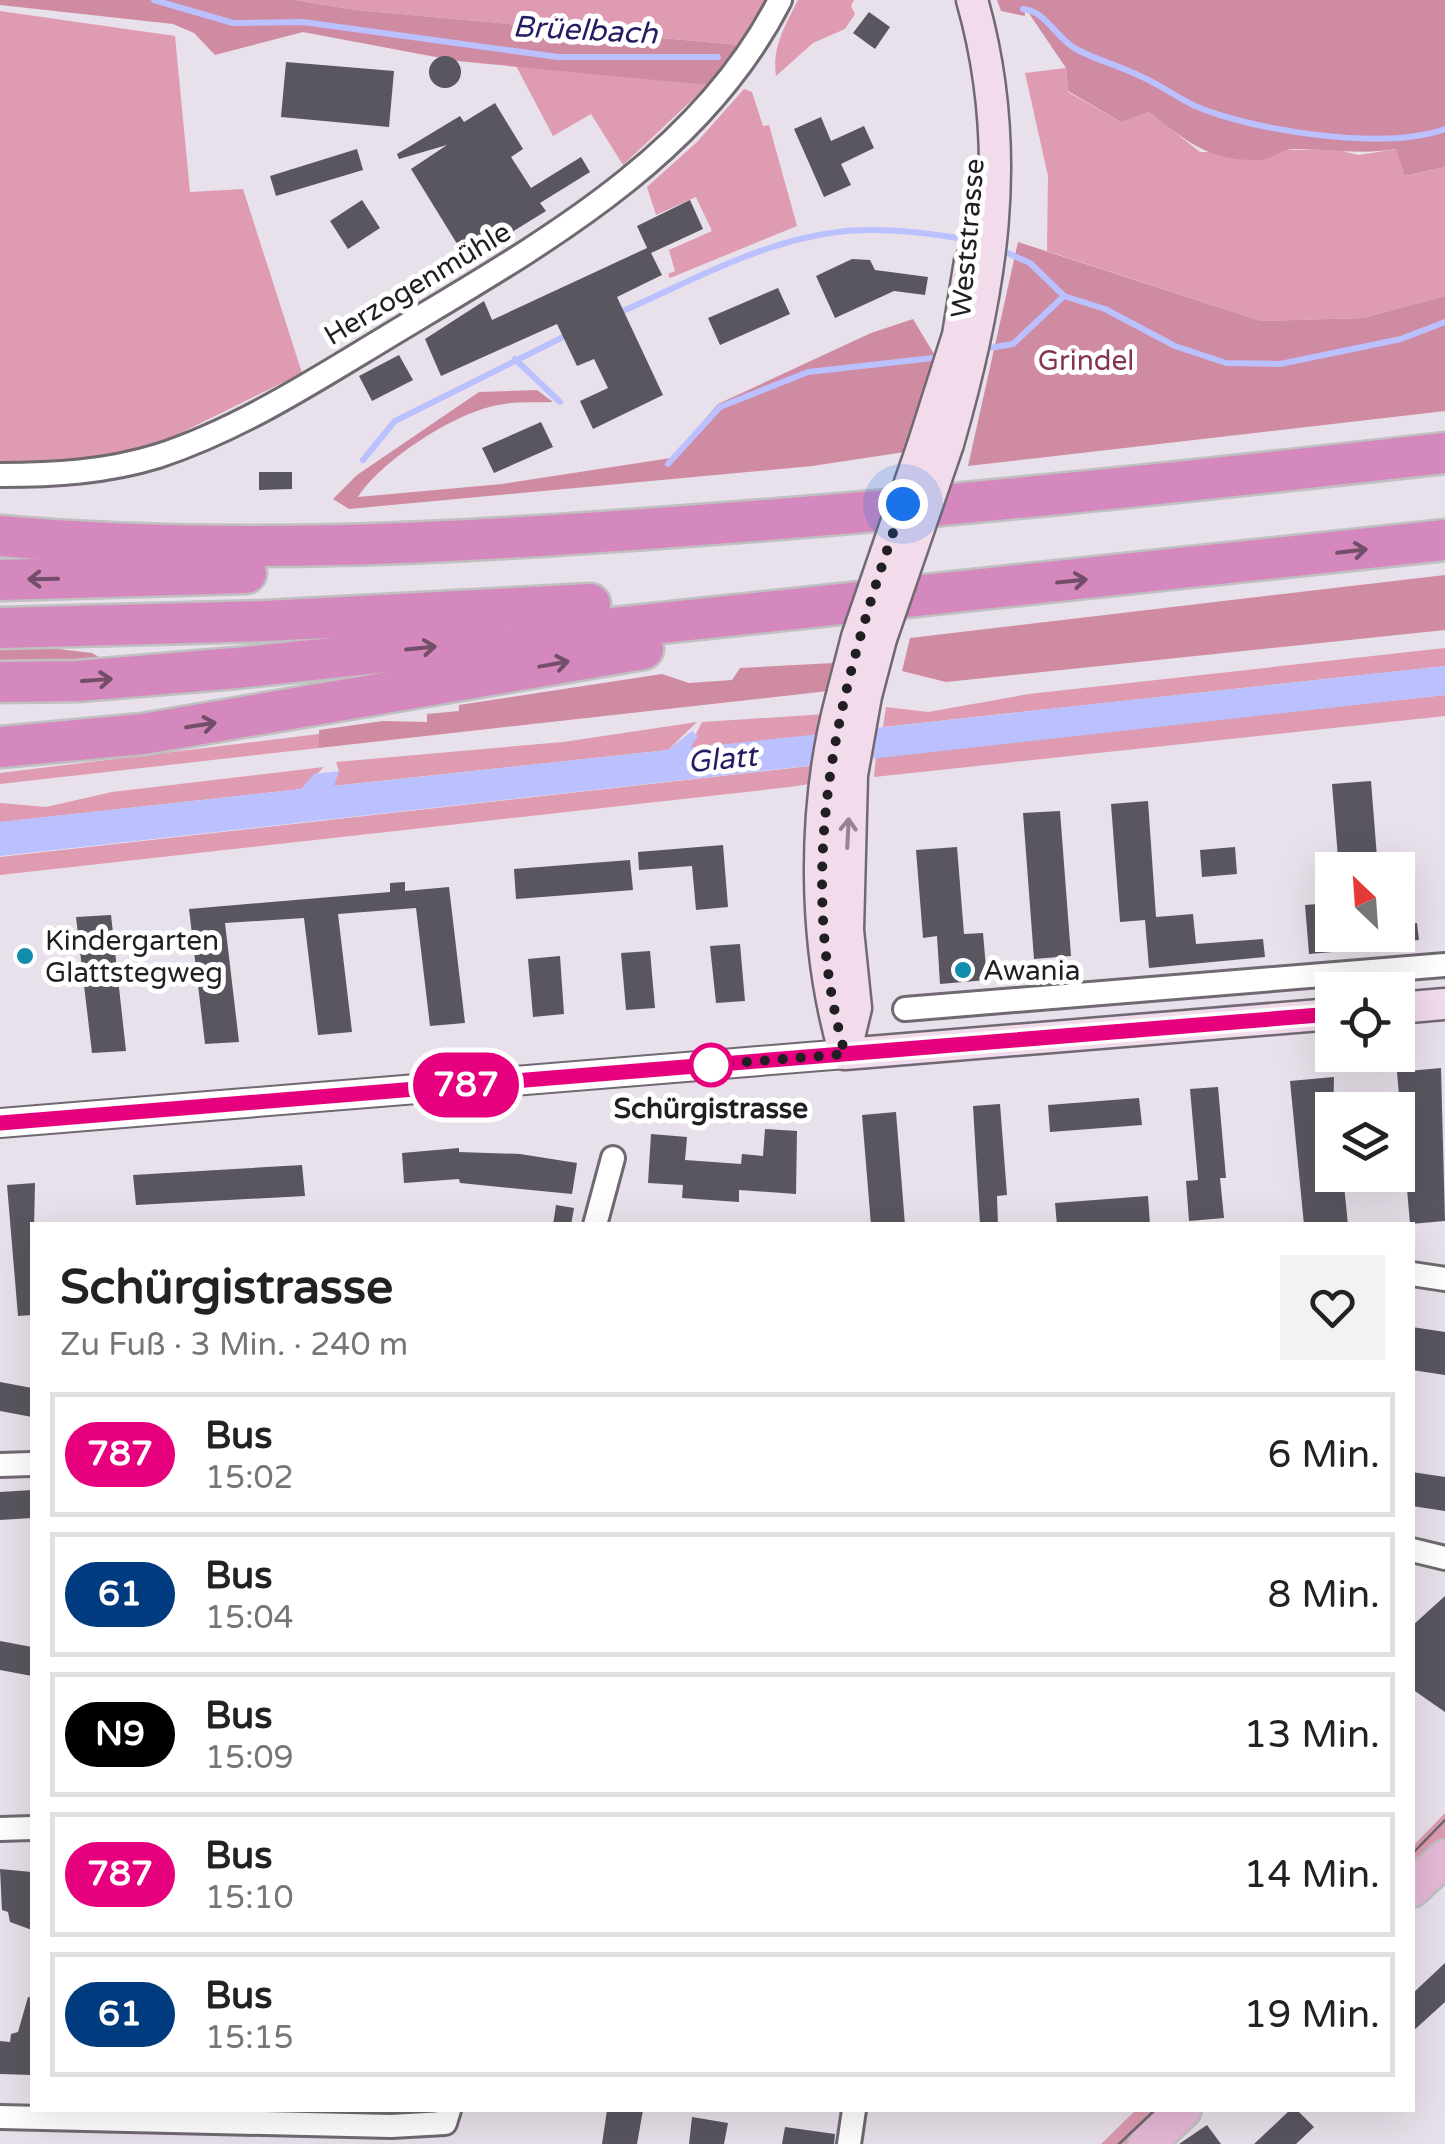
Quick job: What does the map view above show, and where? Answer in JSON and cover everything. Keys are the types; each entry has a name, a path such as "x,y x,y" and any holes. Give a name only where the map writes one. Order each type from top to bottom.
{"highway":[{"path":"0,536 226,548 434,542 898,510 1445,453"},
{"path":"0,580 337,569 741,544 1056,518 1445,475"},
{"path":"0,682 184,673 1445,540"},
{"path":"0,628 422,614 836,586 975,590"},
{"path":"0,747 90,741 213,723 804,624 919,596"}],"main road":[{"name":"Weststrasse","path":"954,0 970,81 986,201"},
{"name":"Weststrasse","path":"845,1054 856,1008 836,929 827,774 854,698 857,637 958,334 986,201 988,77 972,0"},
{"path":"1415,1007 1445,1004"},
{"path":"845,1054 1315,1015"},
{"path":"1415,1886 1445,1858"},
{"path":"1147,2144 1180,2112"}],"street":[{"name":"Herzogenmühle","path":"0,475 73,473 161,455 240,422 437,306 576,220 644,169 734,76 780,0"},
{"path":"906,1009 1445,965"},
{"path":"0,1123 845,1054"},
{"path":"596,1222 613,1158"},
{"path":"1415,1274 1445,1279"},
{"path":"0,1465 30,1464"},
{"path":"1415,1551 1445,1558"},
{"path":"0,1829 30,1828"},
{"path":"848,2144 854,2112"},
{"path":"0,2117 344,2127 447,2117"}],"shaded area":[{"path":"294,0 765,0 739,45 356,10"},
{"path":"798,0 854,0 851,6 855,14 845,29 813,43 776,76 778,46"},
{"path":"0,11 175,36 190,192 243,189 302,373 150,448 86,462 0,465"},
{"path":"515,64 708,85 623,165 591,114 553,136"},
{"path":"1066,68 1068,92 1121,122 1149,112 1200,152 1333,149 1359,155 1397,149 1406,176 1445,167 1445,296 1363,318 1261,321 1047,251 1048,176 1025,73"},
{"path":"744,89 752,92 763,126 769,125 797,226 670,278 668,274 675,271 669,250 712,231 696,197 656,215 647,187 697,142"},
{"path":"1445,648 1445,666 883,727 886,707 928,712 1029,694"},
{"path":"1445,695 1445,716 874,777 876,757"},
{"path":"826,714 823,735 689,748 702,722"},
{"path":"697,722 668,750 332,786 339,771 336,762 563,742"},
{"path":"319,734 319,748 0,784 0,773"},
{"path":"819,765 816,783 790,787 0,875 0,857"},
{"path":"324,767 301,789 0,822 0,803 46,807 112,792"},
{"path":"1445,1813 1445,1842 1415,1871 1415,1844"},
{"path":"1134,2112 1162,2112 1129,2144 1101,2144"}],"green space":[{"path":"0,0 294,0 356,10 739,45 708,85 457,61 303,32 215,55 194,33 173,24 0,5"},
{"path":"997,0 1445,0 1445,167 1405,176 1396,149 1291,149 1265,159 1226,157 1200,148 1149,112 1121,122 1068,91 1066,68 1024,6 1025,16 1001,11"},
{"name":"Grindel","path":"1018,242 1261,321 1363,318 1445,296 1445,411 968,466"},
{"path":"913,319 940,364 905,452 812,466 349,509 333,499 357,475 479,392 537,390 553,402 505,404 461,418 401,454 358,497 502,484 671,458 718,404 871,333"},
{"path":"1445,575 1445,630 946,682 902,671 910,638"},
{"path":"0,642 92,653 106,661 0,662"},
{"path":"834,663 828,691 319,748 319,730 383,721 427,722 427,714 459,711 459,705 662,674 689,683 732,680 740,668"}],"water":[{"name":"Glatt","path":"1445,666 1445,695 0,856 0,822 301,789 314,774 339,771 334,786 668,750 692,731 698,736 690,748"}],"building":[{"path":"869,12 890,27 875,49 853,33"},
{"path":"445,56 457,60 461,72 457,84 445,88 433,84 429,72 433,60"},
{"path":"286,62 394,71 389,127 281,117"},
{"path":"495,103 523,149 511,157 531,188 581,157 590,172 540,203 546,211 467,260 411,169 447,145 399,159 397,154 460,116 464,122"},
{"path":"821,117 831,141 864,126 874,148 841,164 851,185 824,197 794,129"},
{"path":"357,149 363,170 276,196 270,176"},
{"path":"362,200 380,228 348,249 330,221"},
{"path":"690,200 703,229 651,253 662,275 617,297 663,395 593,429 580,401 608,388 594,359 577,366 557,324 441,376 425,339 484,301 492,320 647,248 637,226"},
{"path":"852,259 870,260 875,270 928,277 925,295 894,291 835,318 816,276"},
{"path":"778,288 790,314 720,345 708,318"},
{"path":"399,355 413,380 372,401 359,376"},
{"path":"541,422 553,447 494,473 482,448"},
{"path":"259,472 292,472 292,489 259,490"},
{"path":"1371,781 1377,852 1338,852 1332,784"},
{"path":"1148,801 1156,917 1193,914 1196,944 1263,939 1265,957 1149,968 1145,920 1120,922 1111,804"},
{"path":"1060,811 1071,956 1034,959 1023,813"},
{"path":"723,845 728,907 696,910 692,866 639,870 638,852"},
{"path":"957,847 964,934 983,933 987,980 940,984 937,936 923,938 916,850"},
{"path":"1235,847 1237,874 1202,877 1200,850"},
{"path":"630,860 633,890 516,899 514,869"},
{"path":"405,882 405,891 449,887 465,1023 430,1026 416,908 338,914 352,1032 318,1035 304,918 225,923 239,1042 205,1044 189,909 390,892 390,883"},
{"path":"1315,904 1315,952 1333,952 1309,954 1305,905"},
{"path":"111,915 126,1051 92,1053 76,917"},
{"path":"740,944 745,1001 716,1003 710,946"},
{"path":"650,951 655,1008 626,1010 621,953"},
{"path":"560,956 564,1014 533,1017 528,959"},
{"path":"1441,1068 1445,1221 1410,1222 1407,1192 1415,1192 1415,1092 1399,1092 1397,1072"},
{"path":"1334,1077 1334,1092 1315,1092 1315,1192 1345,1192 1348,1222 1304,1222 1290,1081"},
{"path":"1218,1087 1226,1178 1220,1178 1224,1218 1189,1221 1186,1181 1198,1180 1190,1089"},
{"path":"1139,1098 1142,1125 1050,1132 1048,1105"},
{"path":"1000,1104 1007,1195 997,1196 998,1222 980,1222 973,1106"},
{"path":"896,1112 905,1222 871,1222 862,1115"},
{"path":"765,1129 797,1131 796,1194 739,1190 739,1202 682,1198 683,1185 648,1183 651,1134 687,1137 685,1160 741,1164 742,1154 763,1156"},
{"path":"459,1148 459,1152 520,1154 577,1163 572,1194 460,1183 459,1179 404,1183 402,1153"},
{"path":"302,1165 305,1196 136,1205 133,1175"},
{"path":"35,1183 34,1222 30,1222 30,1315 18,1316 7,1185"},
{"path":"1148,1196 1150,1222 1057,1222 1055,1203"},
{"path":"556,1205 574,1208 572,1222 553,1222"},
{"path":"1415,1327 1445,1332 1445,1375 1415,1370"},
{"path":"0,1382 30,1388 30,1417 0,1411"},
{"path":"1415,1472 1445,1477 1445,1511 1415,1506"},
{"path":"30,1490 30,1518 0,1520 0,1492"},
{"path":"1445,1596 1445,1712 1415,1691 1415,1623"},
{"path":"0,1641 30,1647 30,1676 0,1670"},
{"path":"0,1869 30,1872 30,1929 10,1922 8,1912 2,1910"},
{"path":"1445,1963 1445,2002 1415,2029 1415,1991"},
{"path":"30,1998 30,2075 0,2074 0,2041 10,2042 11,2034 18,2032"},
{"path":"607,2112 643,2112 637,2144 602,2144"},
{"path":"1288,2112 1299,2112 1314,2127 1296,2144 1254,2144"},
{"path":"692,2117 728,2123 724,2144 689,2144"},
{"path":"1207,2125 1221,2144 1179,2144"},
{"path":"785,2127 835,2134 834,2144 782,2144"}],"waterway":[{"name":"Brüelbach","path":"154,0 233,23 303,22 558,57 718,57"},
{"name":"Brüelbach","path":"1023,9 1045,20 1076,49 1220,115 1284,130 1354,138 1419,135 1445,129"},
{"path":"616,314 741,258 819,235 880,230 981,242"},
{"path":"998,249 1030,263 1064,296 1105,309 1175,346 1226,363 1280,364 1401,339 1445,322"},
{"path":"984,349 1013,344 1064,296"},
{"path":"363,460 395,421 567,335"},
{"path":"668,464 720,407 808,372 942,357"},
{"path":"515,359 560,402"}],"tram line":[{"path":"1415,1851 1445,1820"},
{"path":"1119,2144 1153,2112"}],"bus line":[{"name":"787","path":"0,1123 1315,1015"}],"place":[{"name":"Kindergarten Glattstegweg","path":"25,956"},
{"name":"Awania","path":"963,970"},
{"name":"Schürgistrasse","path":"711,1065"}],"route":[{"path":"711,1065 845,1054 832,1009 824,928 827,774 857,637 903,504"}]}
